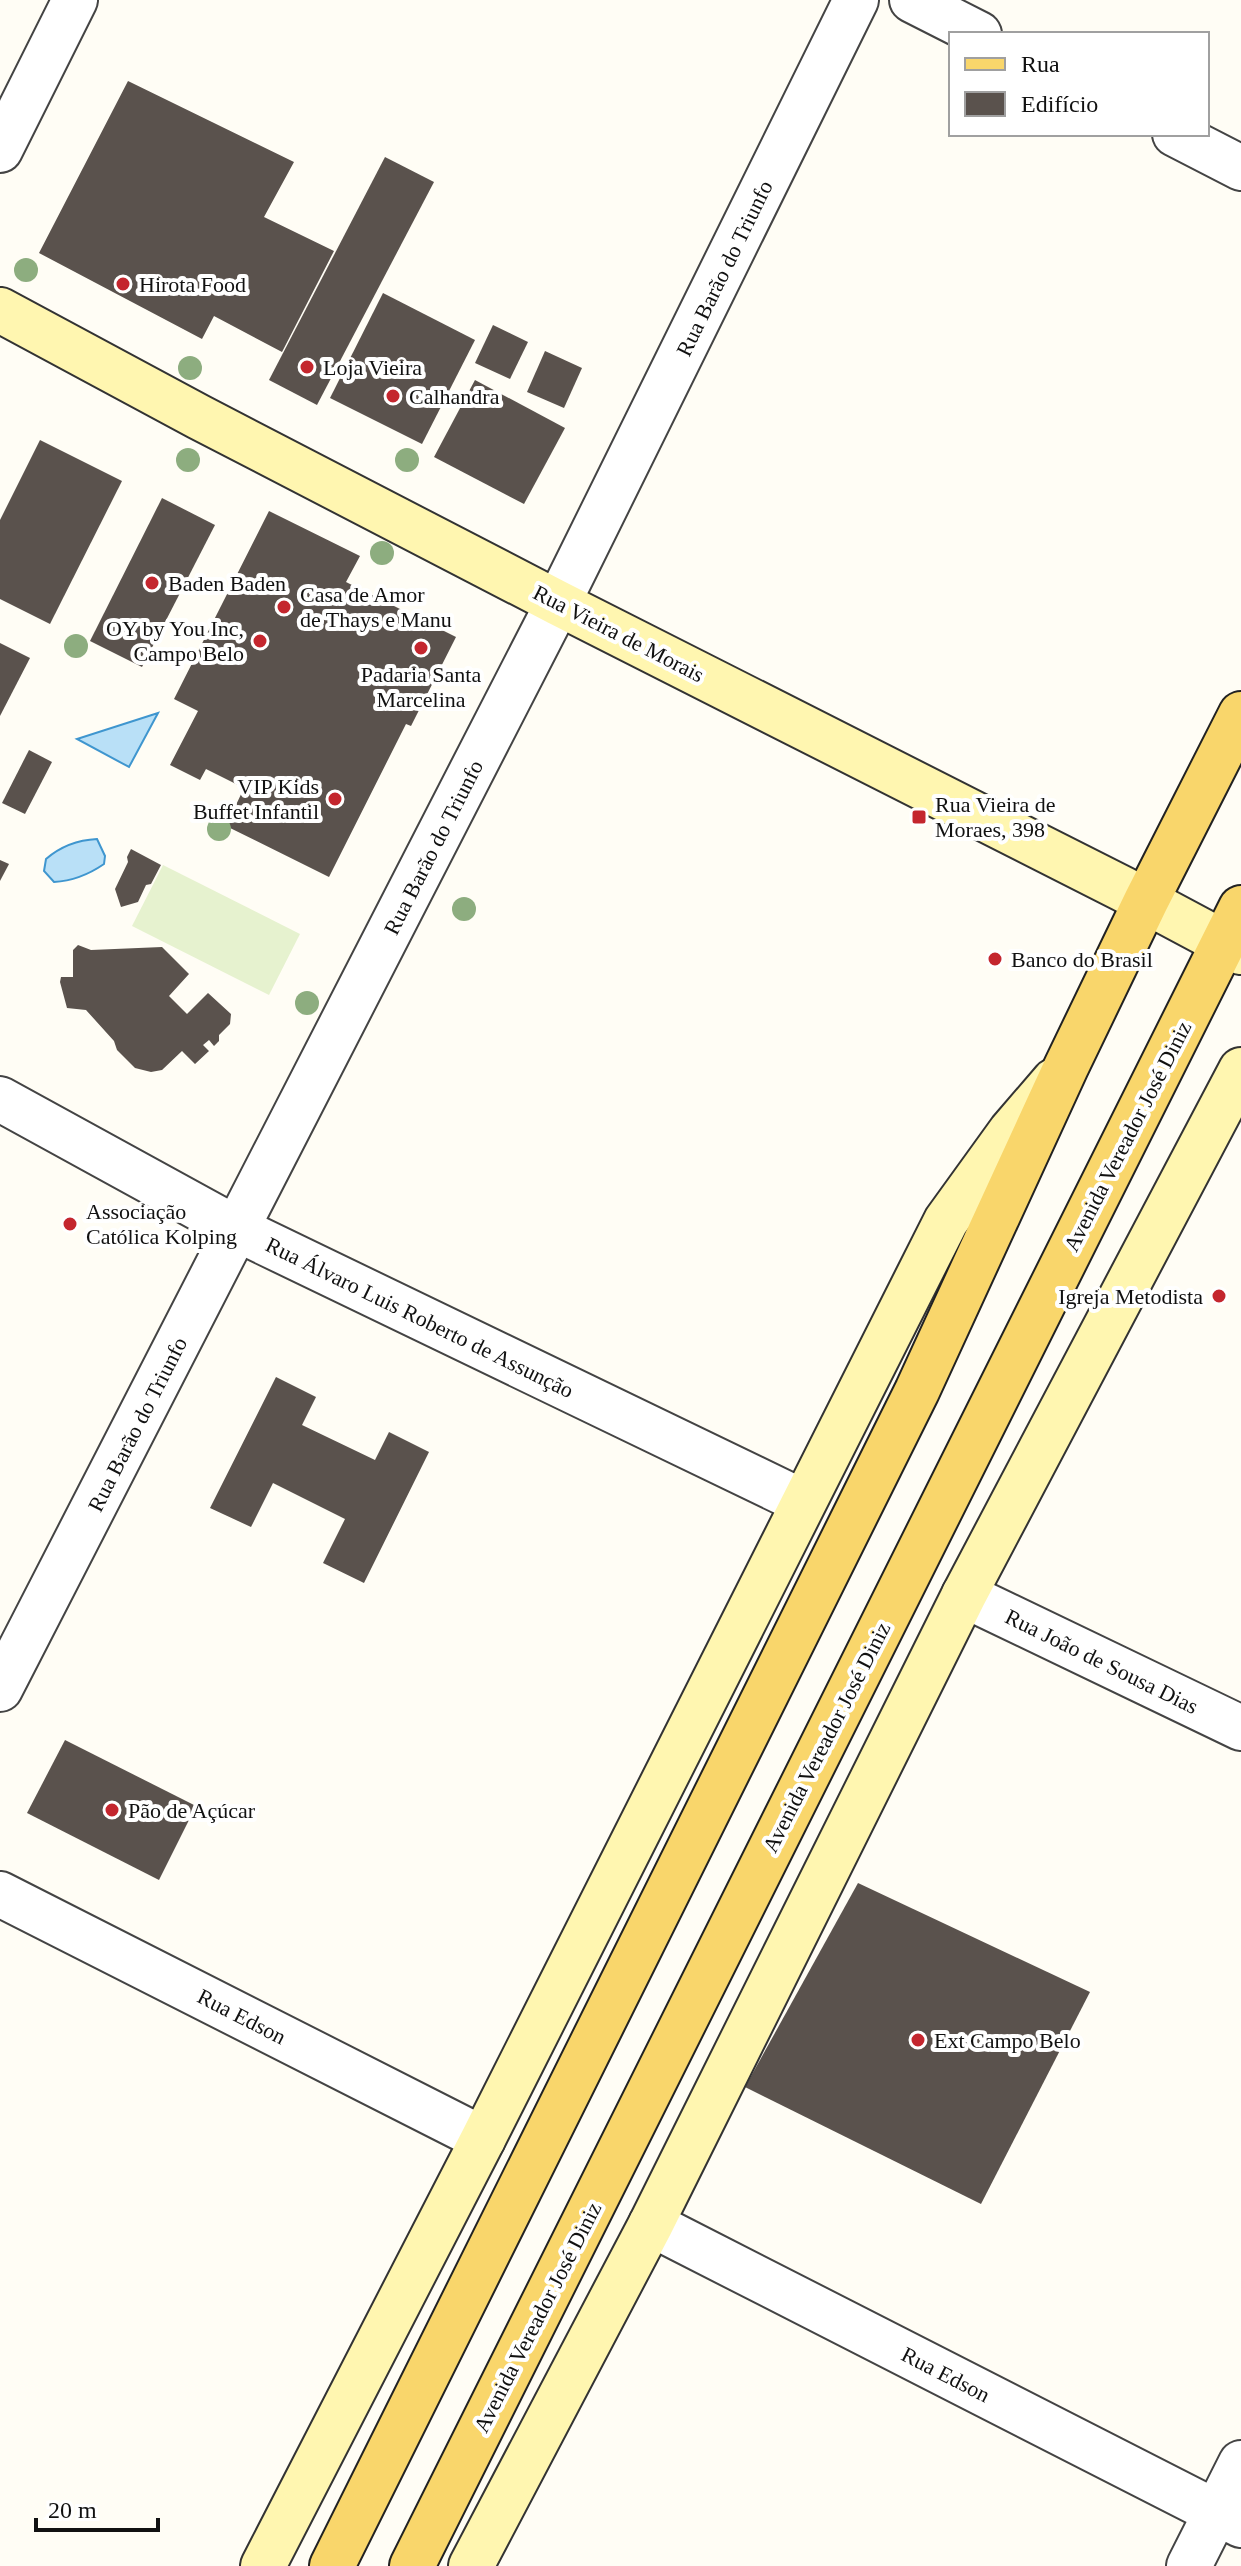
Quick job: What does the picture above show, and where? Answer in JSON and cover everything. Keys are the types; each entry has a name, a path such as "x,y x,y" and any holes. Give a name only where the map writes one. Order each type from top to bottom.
{"main road":[{"path":"332,2566 917,1391 1066,1067 1241,714"},
{"name":"Avenida Vereador José Diniz","path":"412,2566 1235,934"}],"street":[{"path":"0,150 75,0"},
{"name":"Rua Barão do Triunfo","path":"0,1689 558,603 856,0"},
{"path":"912,0 975,32"},
{"path":"1179,136 1241,168"},
{"name":"Rua Vieira de Morais","path":"0,310 185,410 558,603 1146,901 1235,934"},
{"path":"263,2566 483,2139 946,1221 1011,1131 1066,1067"},
{"path":"471,2566 651,2224 964,1595 1241,1070"},
{"name":"Rua Álvaro Luis Roberto de Assunção","path":"0,1099 237,1229 803,1502"},
{"name":"Rua João de Sousa Dias","path":"964,1595 1241,1728"},
{"name":"Rua Edson","path":"0,1894 483,2139"},
{"name":"Rua Edson","path":"651,2224 1228,2518"},
{"path":"1189,2566 1228,2518 1241,2463"}],"green space":[{"path":"163,865 300,934 269,995 132,926"}],"water":[{"path":"158,713 129,767 77,739"},
{"path":"97,839 105,856 104,864 98,868 74,879 54,882 44,871 46,859 63,847"}],"building":[{"path":"128,81 294,162 264,217 334,251 282,352 214,316 202,339 39,253"},
{"path":"385,157 434,182 317,405 269,380"},
{"path":"383,293 475,340 422,444 330,398"},
{"path":"493,325 528,342 510,379 475,363"},
{"path":"545,351 582,368 564,408 527,392"},
{"path":"475,380 565,428 524,504 434,457"},
{"path":"40,440 122,481 50,624 0,599 0,520"},
{"name":"Baden Baden","path":"162,498 215,525 142,667 90,641"},
{"path":"269,511 360,556 346,582 456,637 411,726 406,724 329,877 226,826 244,788 206,769 200,780 170,765 198,711 174,699"},
{"path":"0,643 30,658 0,716"},
{"path":"29,750 52,762 25,814 2,803"},
{"path":"131,849 161,865 138,902 121,907 115,889"},
{"path":"0,860 9,864 0,881"},
{"path":"78,945 91,950 162,947 189,974 169,996 187,1014 208,993 231,1014 230,1024 219,1035 219,1041 214,1046 209,1040 203,1045 209,1051 195,1064 182,1051 162,1070 151,1072 135,1068 86,1010 67,1008 60,982 61,977 73,977 73,950"},
{"path":"276,1377 316,1397 302,1425 375,1460 389,1432 429,1452 364,1583 323,1563 345,1519 273,1483 251,1527 210,1508"},
{"name":"Pão de Açúcar","path":"65,1740 196,1806 159,1880 27,1813"},
{"name":"Ext Campo Belo","path":"858,1883 1090,1992 981,2204 745,2087"}],"place":[{"name":"Hirota Food","path":"123,284"},
{"name":"Loja Vieira","path":"307,367"},
{"name":"Calhandra","path":"393,396"},
{"name":"Baden Baden","path":"152,583"},
{"name":"Casa de Amor de Thays e Manu","path":"284,607"},
{"name":"OY by You Inc, Campo Belo","path":"260,641"},
{"name":"Padaria Santa Marcelina","path":"421,648"},
{"name":"VIP Kids Buffet Infantil","path":"335,799"},
{"name":"Rua Vieira de Moraes, 398","path":"919,817"},
{"name":"Banco do Brasil","path":"995,959"},
{"name":"Associação Católica Kolping","path":"70,1224"},
{"name":"Igreja Metodista","path":"1219,1296"},
{"name":"Pão de Açúcar","path":"112,1810"},
{"name":"Ext Campo Belo","path":"918,2040"}]}
